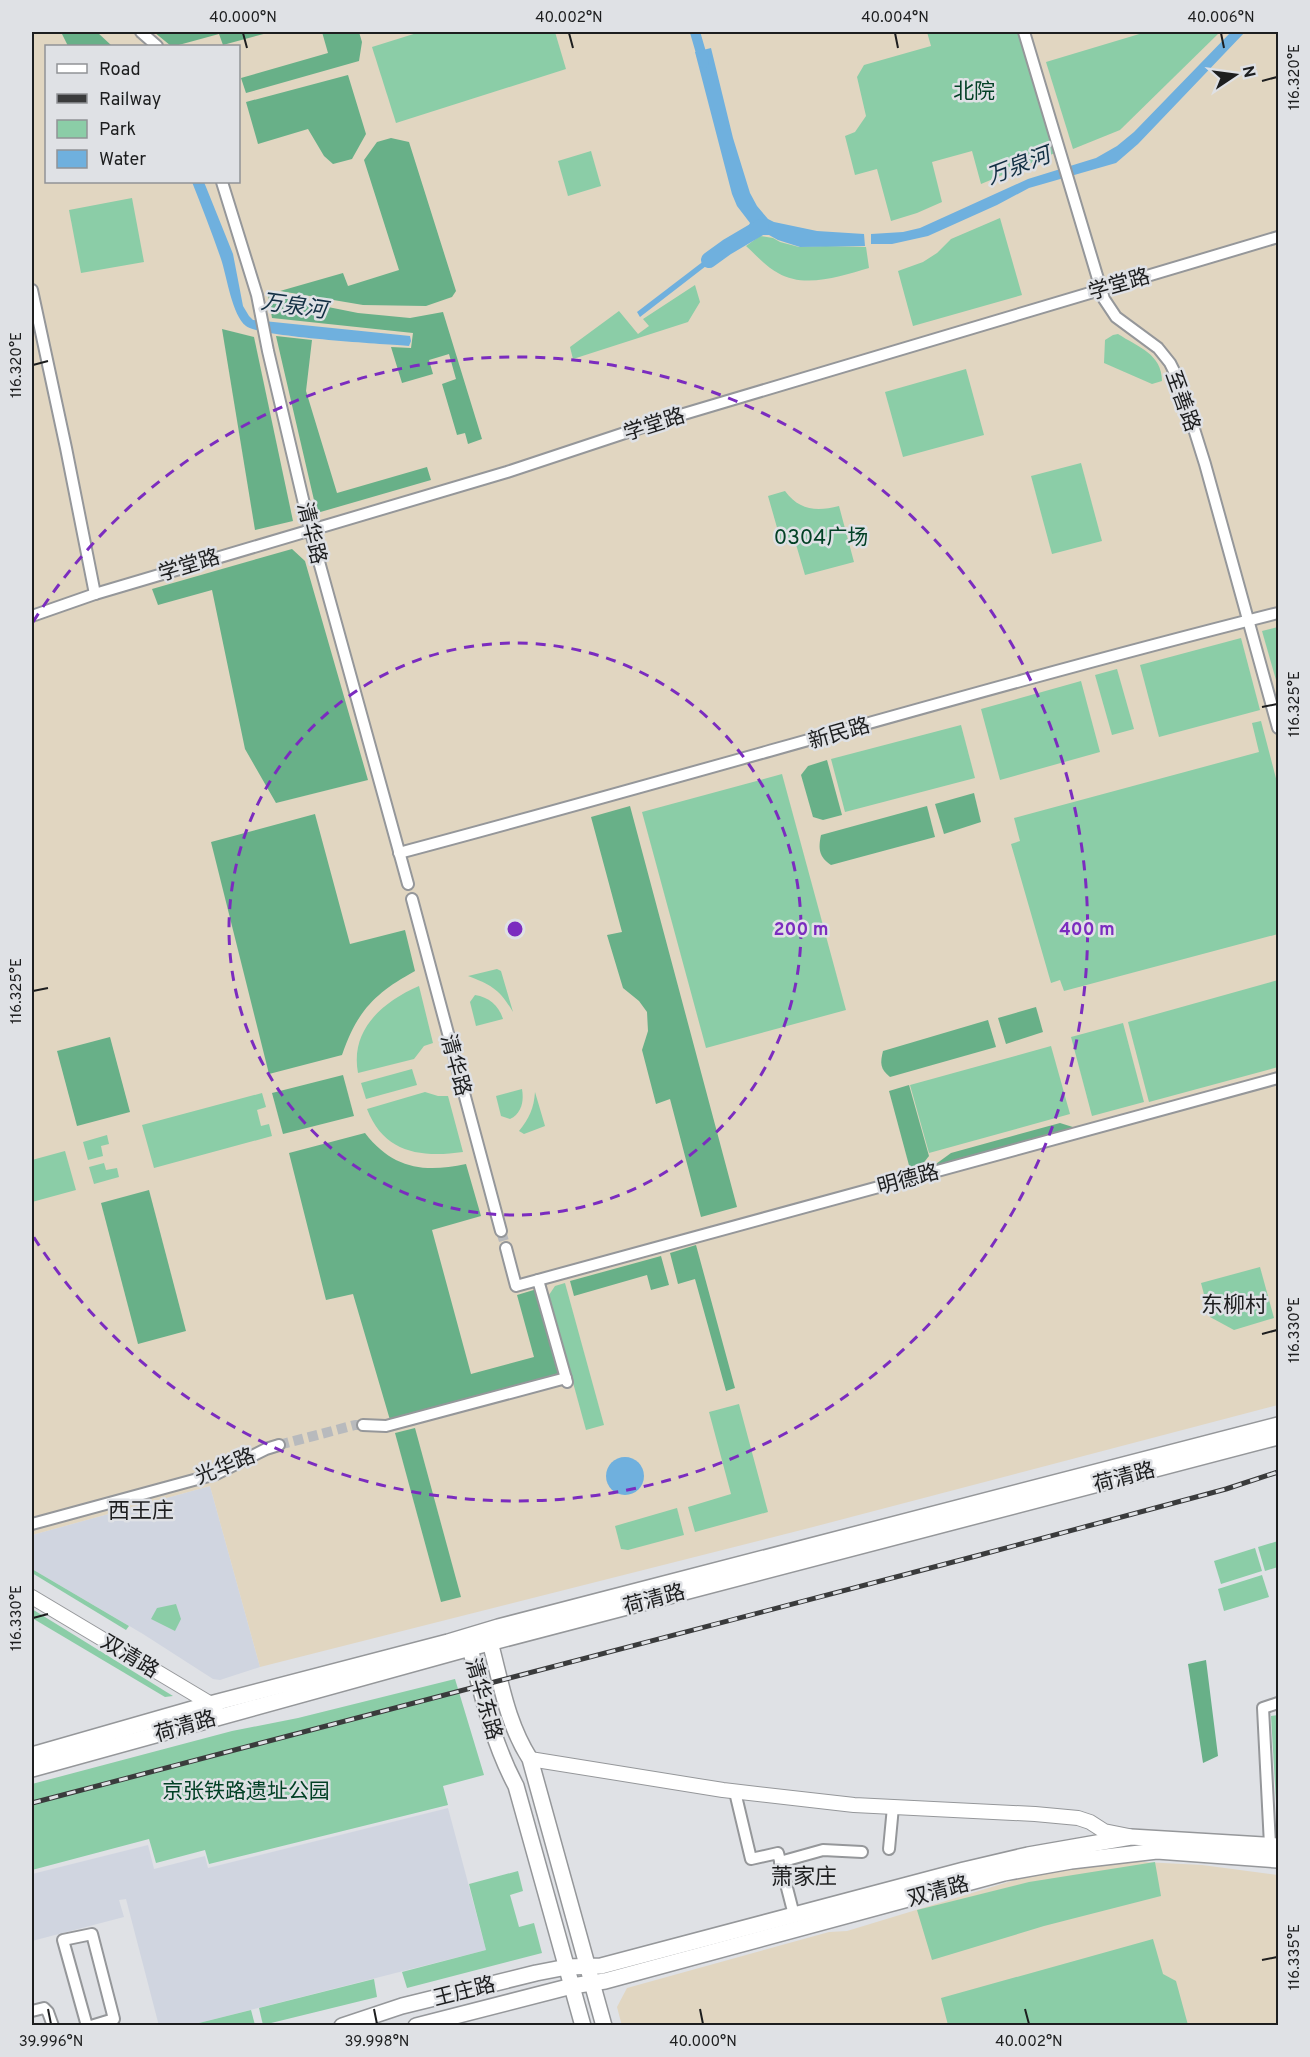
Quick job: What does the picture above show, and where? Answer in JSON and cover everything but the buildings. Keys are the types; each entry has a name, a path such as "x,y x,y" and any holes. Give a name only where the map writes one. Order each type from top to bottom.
{"main road":[{"name":"荷清路","path":"484,1638 1278,1425"},
{"name":"荷清路","path":"32,1755 210,1704 484,1638 1278,1437"},
{"name":"清华东路","path":"583,2025 516,1786 494,1736 475,1669 470,1648 484,1638 510,1720 530,1759 596,1974 604,2025"},
{"name":"荷清路","path":"32,1769 470,1648"},
{"path":"228,1714 255,1713 358,1689 460,1661 468,1662 475,1669"},
{"name":"双清路","path":"596,1974 794,1915 1028,1855 1131,1837 1274,1846"},
{"name":"双清路","path":"596,1974 1004,1873 1071,1861 1156,1851 1278,1860"},
{"name":"王庄路","path":"342,2025 402,2006 567,1967 596,1974"},
{"name":"王庄路","path":"416,2025 572,1986 596,1974"}],"street":[{"path":"141,32 156,45"},
{"name":"至善路","path":"1024,32 1104,299 1116,318 1158,348 1170,363 1179,381 1205,464 1278,728"},
{"name":"清华路","path":"222,183 259,303 310,529 408,884"},
{"name":"学堂路","path":"32,616 95,594 507,472 667,419 1278,237"},
{"path":"32,290 95,594"},
{"name":"新民路","path":"399,853 610,797 1126,652 1278,613"},
{"name":"清华路","path":"412,899 501,1231"},
{"name":"明德路","path":"538,1280 1278,1078"},
{"path":"363,1425 386,1426 567,1380 538,1280 516,1286 506,1248"},
{"name":"光华路","path":"32,1524 216,1473 279,1445"},
{"name":"双清路","path":"32,1597 228,1714"},
{"path":"1274,1846 1263,1708 1278,1703"},
{"name":"双清路","path":"530,1759 735,1792 854,1805 1078,1818 1104,1831 1131,1837"},
{"path":"735,1792 751,1859 778,1853 794,1915"},
{"path":"889,1849 893,1807"},
{"path":"780,1862 823,1850 862,1852"},
{"path":"92,1934 114,2019 89,2025 63,1940 92,1934"},
{"path":"32,2011 44,2008 53,2025"}],"shaded area":[{"path":"32,32 1278,32 1278,1405 813,1527 260,1667 210,1486 32,1535"},
{"path":"210,1486 260,1667 220,1680 213,1679 143,1634 32,1569 32,1535"},
{"path":"448,1808 486,1950 191,2025 159,2026 126,1899 119,1900 124,1917 32,1941 32,1874 148,1845 154,1869 205,1856 208,1868"},
{"path":"1125,1861 1202,1865 1278,1875 1278,2025 622,2026 617,2007 627,1988 829,1932 847,1931 1028,1876"}],"green space":[{"path":"61,32 97,32 111,45 68,45"},
{"path":"154,32 271,32 223,45 219,34 179,45 170,45"},
{"path":"322,32 359,32 362,42 359,61 246,93 241,78 328,53"},
{"path":"420,32 555,32 566,69 396,123 372,47"},
{"name":"北院","path":"927,32 1018,32 1055,153 981,184 972,151 932,162 942,202 891,221 877,169 855,175 845,136 855,132 866,116 857,77 864,65 931,46"},
{"path":"1146,32 1220,32 1120,130 1073,149 1046,62"},
{"path":"348,75 366,134 352,159 333,164 324,156 308,129 258,144 246,102"},
{"path":"391,138 409,142 456,291 452,297 426,306 363,305 280,291 343,273 348,286 399,270 364,160 377,142"},
{"path":"591,151 601,186 568,196 558,161"},
{"path":"132,198 144,262 81,273 69,210"},
{"path":"1000,218 1022,295 913,326 898,271 923,262 937,253 951,239"},
{"path":"760,236 799,247 866,247 869,268 823,280 789,278 769,268 746,246"},
{"path":"695,285 700,302 688,322 573,359 570,347 619,311 638,334 649,326 643,319"},
{"path":"268,295 358,313 410,318 443,312 482,439 468,444 465,433 457,435 442,384 456,379 449,354 429,360 433,374 402,383 391,347 411,348 413,333 272,318"},
{"path":"222,329 254,337 293,521 255,530"},
{"path":"1118,334 1148,352 1158,364 1162,381 1152,384 1104,363 1105,340"},
{"path":"276,336 312,340 306,391 337,493 427,467 431,480 317,513"},
{"path":"966,369 984,435 903,457 885,392"},
{"path":"1081,463 1102,541 1052,554 1031,476"},
{"name":"0304广场","path":"785,491 796,502 809,508 823,509 839,506 854,562 805,575 795,541 782,545 768,496"},
{"path":"292,549 305,561 368,780 276,803 245,749 212,590 158,605 152,589"},
{"path":"1278,627 1278,687 1262,631"},
{"path":"1241,638 1260,710 1159,737 1140,665"},
{"path":"1117,669 1134,729 1112,735 1095,675"},
{"path":"1081,681 1100,752 1000,780 981,709"},
{"path":"1261,721 1278,786 1278,934 1064,991 1060,980 1051,983 1011,844 1020,841 1014,818 1259,752 1252,723"},
{"path":"961,725 975,778 845,812 831,759"},
{"path":"827,760 842,815 823,820 813,817 801,775 808,766"},
{"path":"782,774 846,1010 706,1048 642,812"},
{"path":"974,793 981,822 944,834 935,804"},
{"path":"630,806 737,1207 701,1217 670,1099 656,1104 642,1050 648,1031 647,1012 639,1001 623,988 607,935 622,932 591,817"},
{"path":"927,806 935,837 831,865 822,856 821,835"},
{"path":"315,814 350,944 405,930 415,971 389,987 369,1005 354,1026 342,1055 269,1074 211,842"},
{"path":"497,969 501,971 513,1012 495,989 468,976"},
{"path":"1278,980 1278,1067 1149,1102 1128,1022"},
{"path":"419,986 433,1043 424,1046 414,1059 358,1073 359,1044 372,1019 393,1000"},
{"path":"475,995 493,1003 503,1019 476,1026 470,1002"},
{"path":"1036,1007 1043,1032 1006,1044 998,1018"},
{"path":"988,1020 996,1047 890,1077 883,1068 881,1062 883,1051"},
{"path":"1123,1023 1144,1102 1092,1116 1071,1037"},
{"path":"110,1037 130,1112 77,1126 57,1051"},
{"path":"1051,1046 1070,1114 929,1153 910,1085"},
{"path":"412,1069 417,1085 366,1099 361,1083"},
{"path":"343,1075 354,1116 283,1134 272,1093"},
{"path":"909,1085 929,1156 921,1166 910,1169 889,1091"},
{"path":"522,1089 523,1098 520,1110 510,1119 501,1116 496,1096"},
{"path":"425,1092 448,1096 463,1152 419,1153 394,1144 374,1124 367,1109"},
{"path":"535,1092 545,1126 524,1134 519,1131 530,1113"},
{"path":"262,1093 266,1107 257,1110 261,1126 269,1124 272,1136 154,1168 142,1125"},
{"path":"1060,1123 1076,1128 929,1169 951,1153"},
{"path":"365,1133 387,1154 410,1165 436,1168 466,1164 481,1216 432,1230 471,1374 534,1357 517,1295 537,1289 560,1373 390,1420 353,1294 326,1300 289,1153"},
{"path":"107,1135 109,1144 101,1146 103,1156 88,1160 83,1142"},
{"path":"65,1151 76,1190 32,1202 32,1160"},
{"path":"104,1163 106,1170 117,1168 119,1177 94,1184 89,1167"},
{"path":"149,1190 186,1331 138,1344 101,1203"},
{"path":"696,1245 735,1388 726,1391 695,1279 678,1284 670,1253"},
{"path":"661,1256 669,1285 651,1290 647,1275 574,1296 570,1281"},
{"path":"1260,1267 1274,1318 1234,1330 1210,1317 1201,1283"},
{"path":"565,1283 604,1425 586,1430 549,1295 555,1286"},
{"path":"739,1404 768,1512 695,1532 688,1507 731,1494 709,1412"},
{"path":"415,1428 461,1597 441,1602 395,1433"},
{"path":"677,1508 684,1535 628,1550 621,1549 615,1526"},
{"path":"1278,1541 1278,1567 1265,1571 1258,1547"},
{"path":"1255,1548 1262,1571 1221,1584 1214,1561"},
{"path":"32,1569 129,1626 126,1630 32,1573"},
{"path":"1262,1575 1269,1597 1224,1611 1218,1589"},
{"path":"176,1604 181,1619 175,1631 151,1619 157,1608"},
{"path":"32,1609 173,1696 165,1697 32,1618"},
{"path":"1206,1660 1218,1756 1203,1763 1188,1664"},
{"name":"京张铁路遗址公园","path":"455,1679 484,1775 443,1786 448,1805 209,1864 205,1850 156,1863 149,1839 32,1870 32,1784 232,1731 298,1718"},
{"path":"1278,1715 1278,1818 1277,1818 1271,1716"},
{"path":"1155,1862 1161,1896 1044,1926 932,1960 917,1910 1029,1882"},
{"path":"518,1871 523,1891 510,1895 519,1927 534,1923 542,1953 407,1988 402,1972 486,1950 469,1884"},
{"path":"1153,1939 1163,1974 1176,1981 1188,2025 948,2025 941,1998"},
{"path":"374,1979 377,1997 263,2025 259,2008"},
{"path":"251,2010 255,2025 191,2025"}],"water":[{"path":"1231,32 1245,32 1138,144 1116,163 1029,188 928,236 892,244 871,244 871,234 903,232 920,228 1028,179 1096,158 1117,146 1134,132"},
{"path":"711,48 733,138 750,193 757,206 768,219 774,222 817,231 864,234 865,246 800,247 769,235 760,235 743,242 739,234 750,223 737,206 732,194 695,52"},
{"path":"192,183 204,183 233,254 243,306 253,320 410,336 409,346 296,337 255,330 246,326 241,321 234,305 207,220"},
{"path":"726,244 728,249 640,317 637,312"},
{"path":"625,1457 638,1463 644,1476 638,1489 625,1495 612,1489 606,1476 612,1463"}],"waterway":[{"name":"万泉河","path":"695,32 704,63"},
{"name":"万泉河","path":"709,260 761,227"}],"tunnel":[{"path":"501,1231 506,1248"},
{"path":"279,1445 355,1425 363,1425"}],"railway":[{"path":"32,1803 976,1556 1226,1489 1278,1472"}],"district":[{"name":"东柳村","path":"1234,1304"},
{"name":"西王庄","path":"141,1510"},
{"name":"萧家庄","path":"804,1876"}]}
